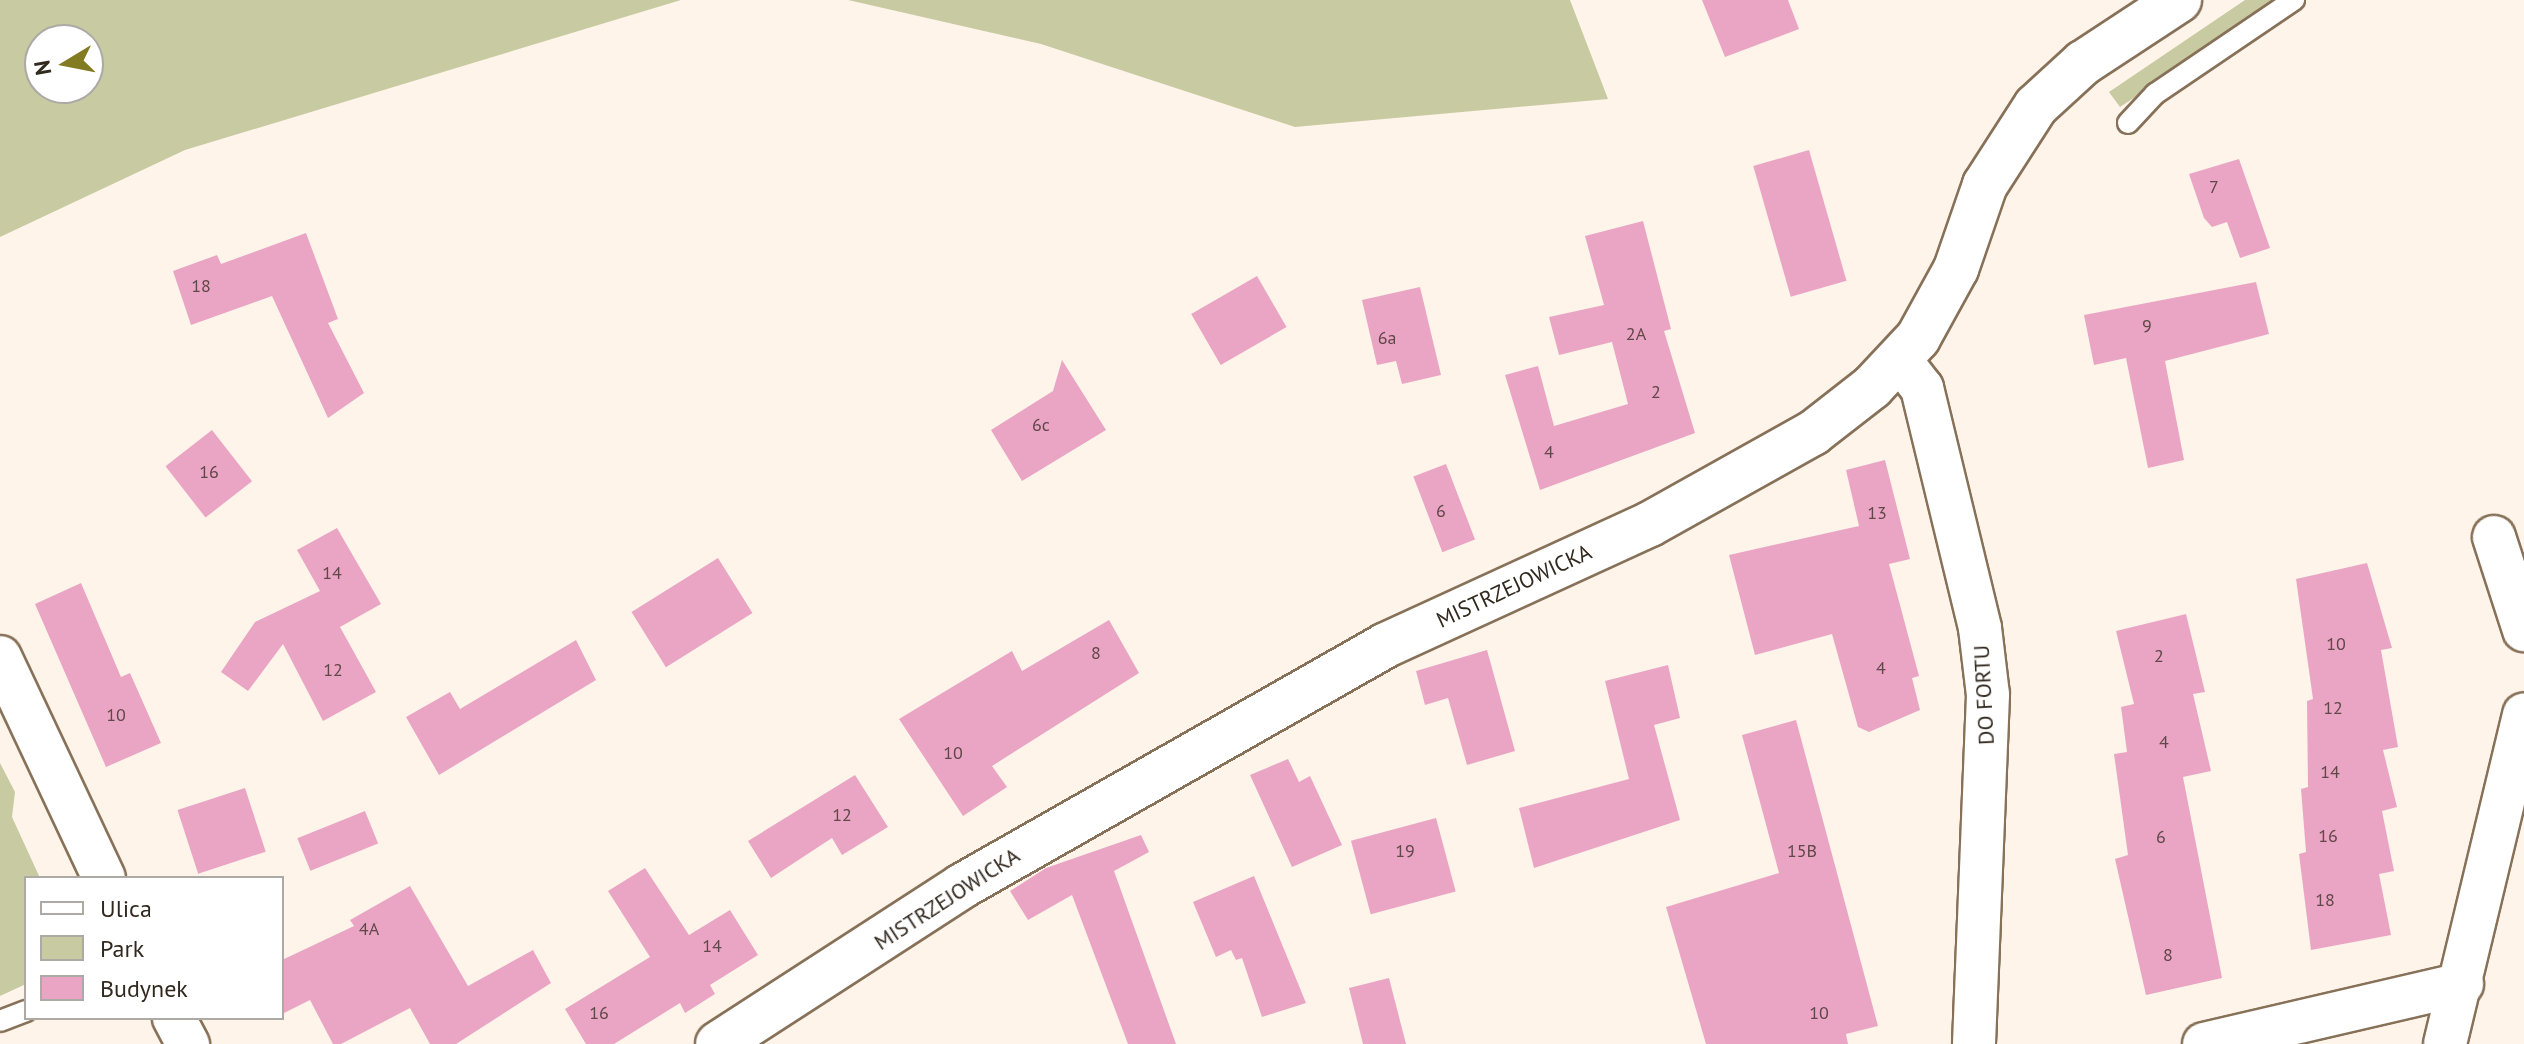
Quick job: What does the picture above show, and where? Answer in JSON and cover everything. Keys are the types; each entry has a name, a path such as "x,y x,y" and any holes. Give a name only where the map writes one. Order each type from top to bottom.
{"street":[{"name":"MISTRZEJOWICKA","path":"718,1044 962,886 1386,645 1754,469 1843,412 1900,360 1945,292 1985,185 2016,131 2056,84 2179,0"},
{"name":"DO FORTU","path":"1900,360 1922,388 1980,628 1988,695 1974,1044"},
{"path":"2494,537 2524,630"},
{"path":"0,657 103,876"},
{"path":"2445,1044 2462,984 2524,714"},
{"path":"2204,1044 2462,984"},
{"path":"175,1020 188,1044"}],"lane":[{"path":"2128,123 2155,94 2294,0"},
{"path":"0,1021 24,1012"}],"green space":[{"path":"0,0 681,0 185,150 0,237"},
{"path":"848,0 1570,0 1608,99 1295,127 1041,44"},
{"path":"2245,0 2280,0 2120,107 2109,92"},
{"path":"0,763 15,792 12,817 39,876 24,876 24,985 0,996"}],"building":[{"path":"1702,0 1788,0 1799,29 1725,57"},
{"path":"1809,150 1846,281 1791,297 1753,166"},
{"path":"2239,159 2270,248 2240,258 2227,222 2212,227 2204,218 2189,174"},
{"path":"1643,221 1671,329 1664,331 1695,433 1540,490 1505,375 1538,366 1554,426 1628,404 1612,342 1559,355 1549,317 1604,305 1585,236"},
{"path":"306,233 338,319 328,323 364,393 328,418 272,296 191,325 173,271 217,255 221,264"},
{"path":"1257,276 1286,327 1221,365 1191,314"},
{"path":"2256,282 2269,334 2165,361 2184,460 2148,468 2126,358 2094,365 2084,315"},
{"path":"1420,287 1441,375 1402,384 1396,361 1377,365 1362,300"},
{"path":"1062,360 1106,430 1022,481 991,430 1053,391"},
{"path":"212,430 252,481 206,518 166,466"},
{"path":"1885,460 1910,559 1889,564 1919,676 1912,678 1920,710 1869,732 1858,727 1832,634 1755,655 1729,555 1859,526 1846,470"},
{"path":"1446,464 1475,540 1442,552 1413,477"},
{"path":"337,528 381,604 340,627 376,692 323,721 283,644 248,691 221,672 255,622 320,591 297,550"},
{"path":"718,558 752,613 666,667 631,612"},
{"path":"2367,563 2392,648 2381,650 2398,747 2383,750 2397,807 2382,811 2394,871 2379,874 2391,935 2311,950 2299,854 2306,852 2301,789 2308,787 2307,701 2313,699 2296,579"},
{"path":"81,583 121,677 130,673 161,743 106,767 35,604"},
{"path":"2186,614 2205,692 2193,694 2211,771 2183,777 2222,978 2146,995 2115,859 2128,855 2114,754 2127,752 2121,707 2134,704 2116,631"},
{"path":"1109,620 1139,673 992,766 1007,787 963,816 899,719 1012,651 1022,671"},
{"path":"576,640 596,680 439,775 406,717 450,692 460,709"},
{"path":"1487,650 1515,751 1467,765 1448,698 1425,705 1416,671"},
{"path":"1668,665 1680,718 1654,725 1680,820 1534,868 1519,808 1629,779 1605,681"},
{"path":"1796,720 1878,1026 1846,1034 1848,1044 1706,1044 1666,907 1779,873 1742,735"},
{"path":"1288,759 1299,782 1310,776 1342,845 1292,867 1250,775"},
{"path":"855,775 888,827 842,855 832,838 771,878 748,841"},
{"path":"245,788 266,852 198,874 177,810"},
{"path":"365,811 378,843 310,871 297,838"},
{"path":"1436,818 1456,891 1371,914 1351,841"},
{"path":"1141,835 1149,852 1114,871 1176,1044 1128,1044 1072,895 1028,920 1010,891 1046,868"},
{"path":"645,868 689,935 730,910 758,955 710,985 715,994 685,1013 680,1003 614,1044 586,1044 565,1009 650,957 608,891"},
{"path":"1254,876 1306,1003 1262,1017 1242,958 1236,960 1231,950 1216,957 1193,902"},
{"path":"410,886 468,986 533,950 551,983 456,1044 430,1044 410,1008 341,1044 333,1044 310,1000 284,1013 284,959 354,926 350,920"},
{"path":"1389,978 1406,1044 1363,1044 1349,988"}]}
